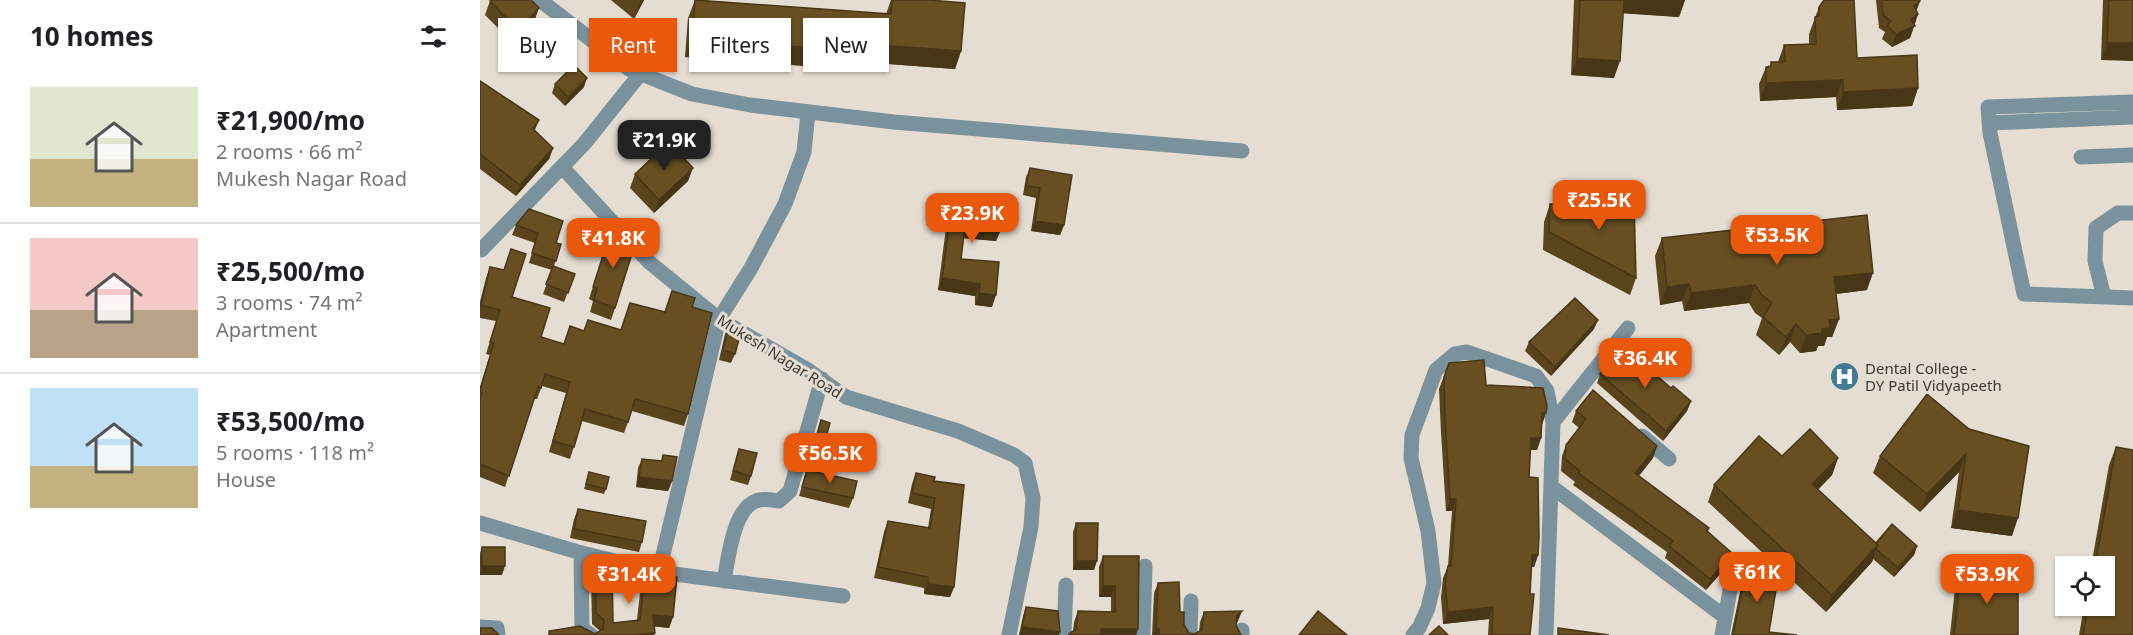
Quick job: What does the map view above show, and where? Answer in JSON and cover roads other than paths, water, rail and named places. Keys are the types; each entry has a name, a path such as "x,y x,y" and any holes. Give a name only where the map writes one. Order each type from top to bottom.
{"street":[{"path":"540,0 610,56 641,73 692,94 808,112 1242,151"},
{"path":"480,255 480,249 584,144 641,73"},
{"path":"2133,102 1988,107 1989,123 2024,294 2133,298"},
{"path":"659,572 719,319 762,248 796,179 804,152 808,112"},
{"path":"1989,123 2133,117"},
{"path":"2081,157 2133,155"},
{"name":"Mukesh Nagar Road","path":"566,162 649,262 719,319 822,379 846,397 958,431 1014,454 1025,463 1033,498 1031,527 1010,635"},
{"path":"2104,297 2095,261 2096,228 2118,213 2133,213"},
{"path":"1553,422 1588,388 1628,328"},
{"path":"1413,635 1424,618 1434,583 1428,531 1411,459 1412,435 1436,370 1455,354 1467,352 1536,376 1547,391 1553,422 1550,632"},
{"path":"724,581 735,528 747,507 760,500 779,501 790,491 822,379"},
{"path":"1635,429 1669,459"},
{"path":"1552,487 1725,617"},
{"path":"480,523 581,553 659,572 843,596"},
{"path":"581,553 582,629 591,635"},
{"path":"1143,635 1145,566"},
{"path":"1064,635 1066,585"},
{"path":"1722,635 1730,590"},
{"path":"1190,635 1191,601"},
{"path":"480,627 497,628 498,635"}],"place":[{"name":"Dental College - DY Patil Vidyapeeth","path":"1844,377"}]}
